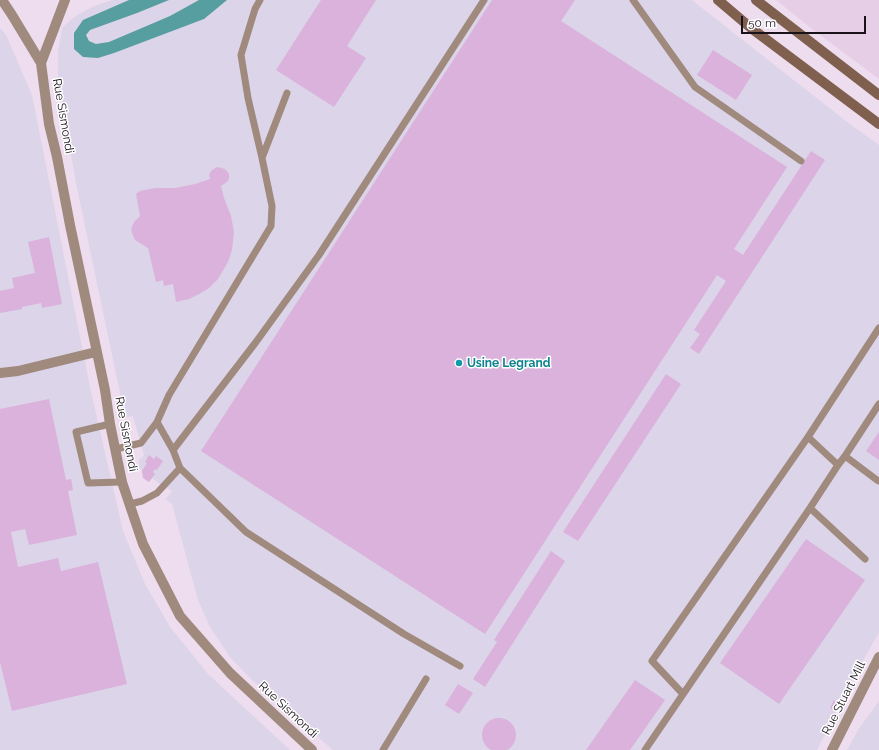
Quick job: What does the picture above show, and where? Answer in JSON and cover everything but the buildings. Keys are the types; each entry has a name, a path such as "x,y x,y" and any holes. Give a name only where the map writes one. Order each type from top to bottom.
{"main road":[{"path":"718,0 751,28 879,124"},
{"path":"756,0 776,17 879,94"}],"street":[{"name":"Rue Sismondi","path":"2,0 41,63 49,124 105,390 110,424 122,482 143,544 180,616 230,673 312,750"},
{"name":"Rue Sismondi","path":"41,63 65,0"},
{"path":"0,373 18,371 96,352"},
{"name":"Rue Stuart Mill","path":"832,750 878,661"}],"lane":[{"path":"116,450 141,443 157,422 169,395 271,226 272,206 248,98 241,55 255,9 260,0"},
{"path":"173,450 256,342 319,255 484,0"},
{"path":"632,0 695,87 801,161"},
{"path":"262,158 287,93"},
{"path":"683,694 652,661 808,437 879,328"},
{"path":"644,750 810,508 879,404"},
{"path":"157,422 173,450 180,468 246,532 404,634 460,666"},
{"path":"110,424 76,432 88,484 122,482"},
{"path":"808,437 838,465"},
{"path":"845,456 879,480"},
{"path":"130,504 142,501 157,493 180,468"},
{"path":"810,508 865,559"},
{"path":"383,750 426,679"}],"shaded area":[{"path":"113,0 692,0 851,125 879,145 879,632 851,682 817,750 333,750 251,679 230,657 210,627 198,600 172,504 166,499 172,491 139,469 139,460 144,455 133,416 125,417 76,183 58,80 58,53 62,28 74,17 94,6"},
{"path":"129,0 169,0 90,30 86,35 89,41 96,44 109,42 170,16 199,0 227,0 204,19 114,53 98,58 83,57 74,49 74,33 83,20"},
{"path":"776,0 879,0 879,79 812,29"},
{"path":"0,28 6,35 32,95 91,392 123,531 145,584 170,627 208,674 290,750 0,750"},
{"path":"879,701 879,750 847,750 858,730"}],"place":[{"name":"Usine Legrand","path":"459,363"}]}
